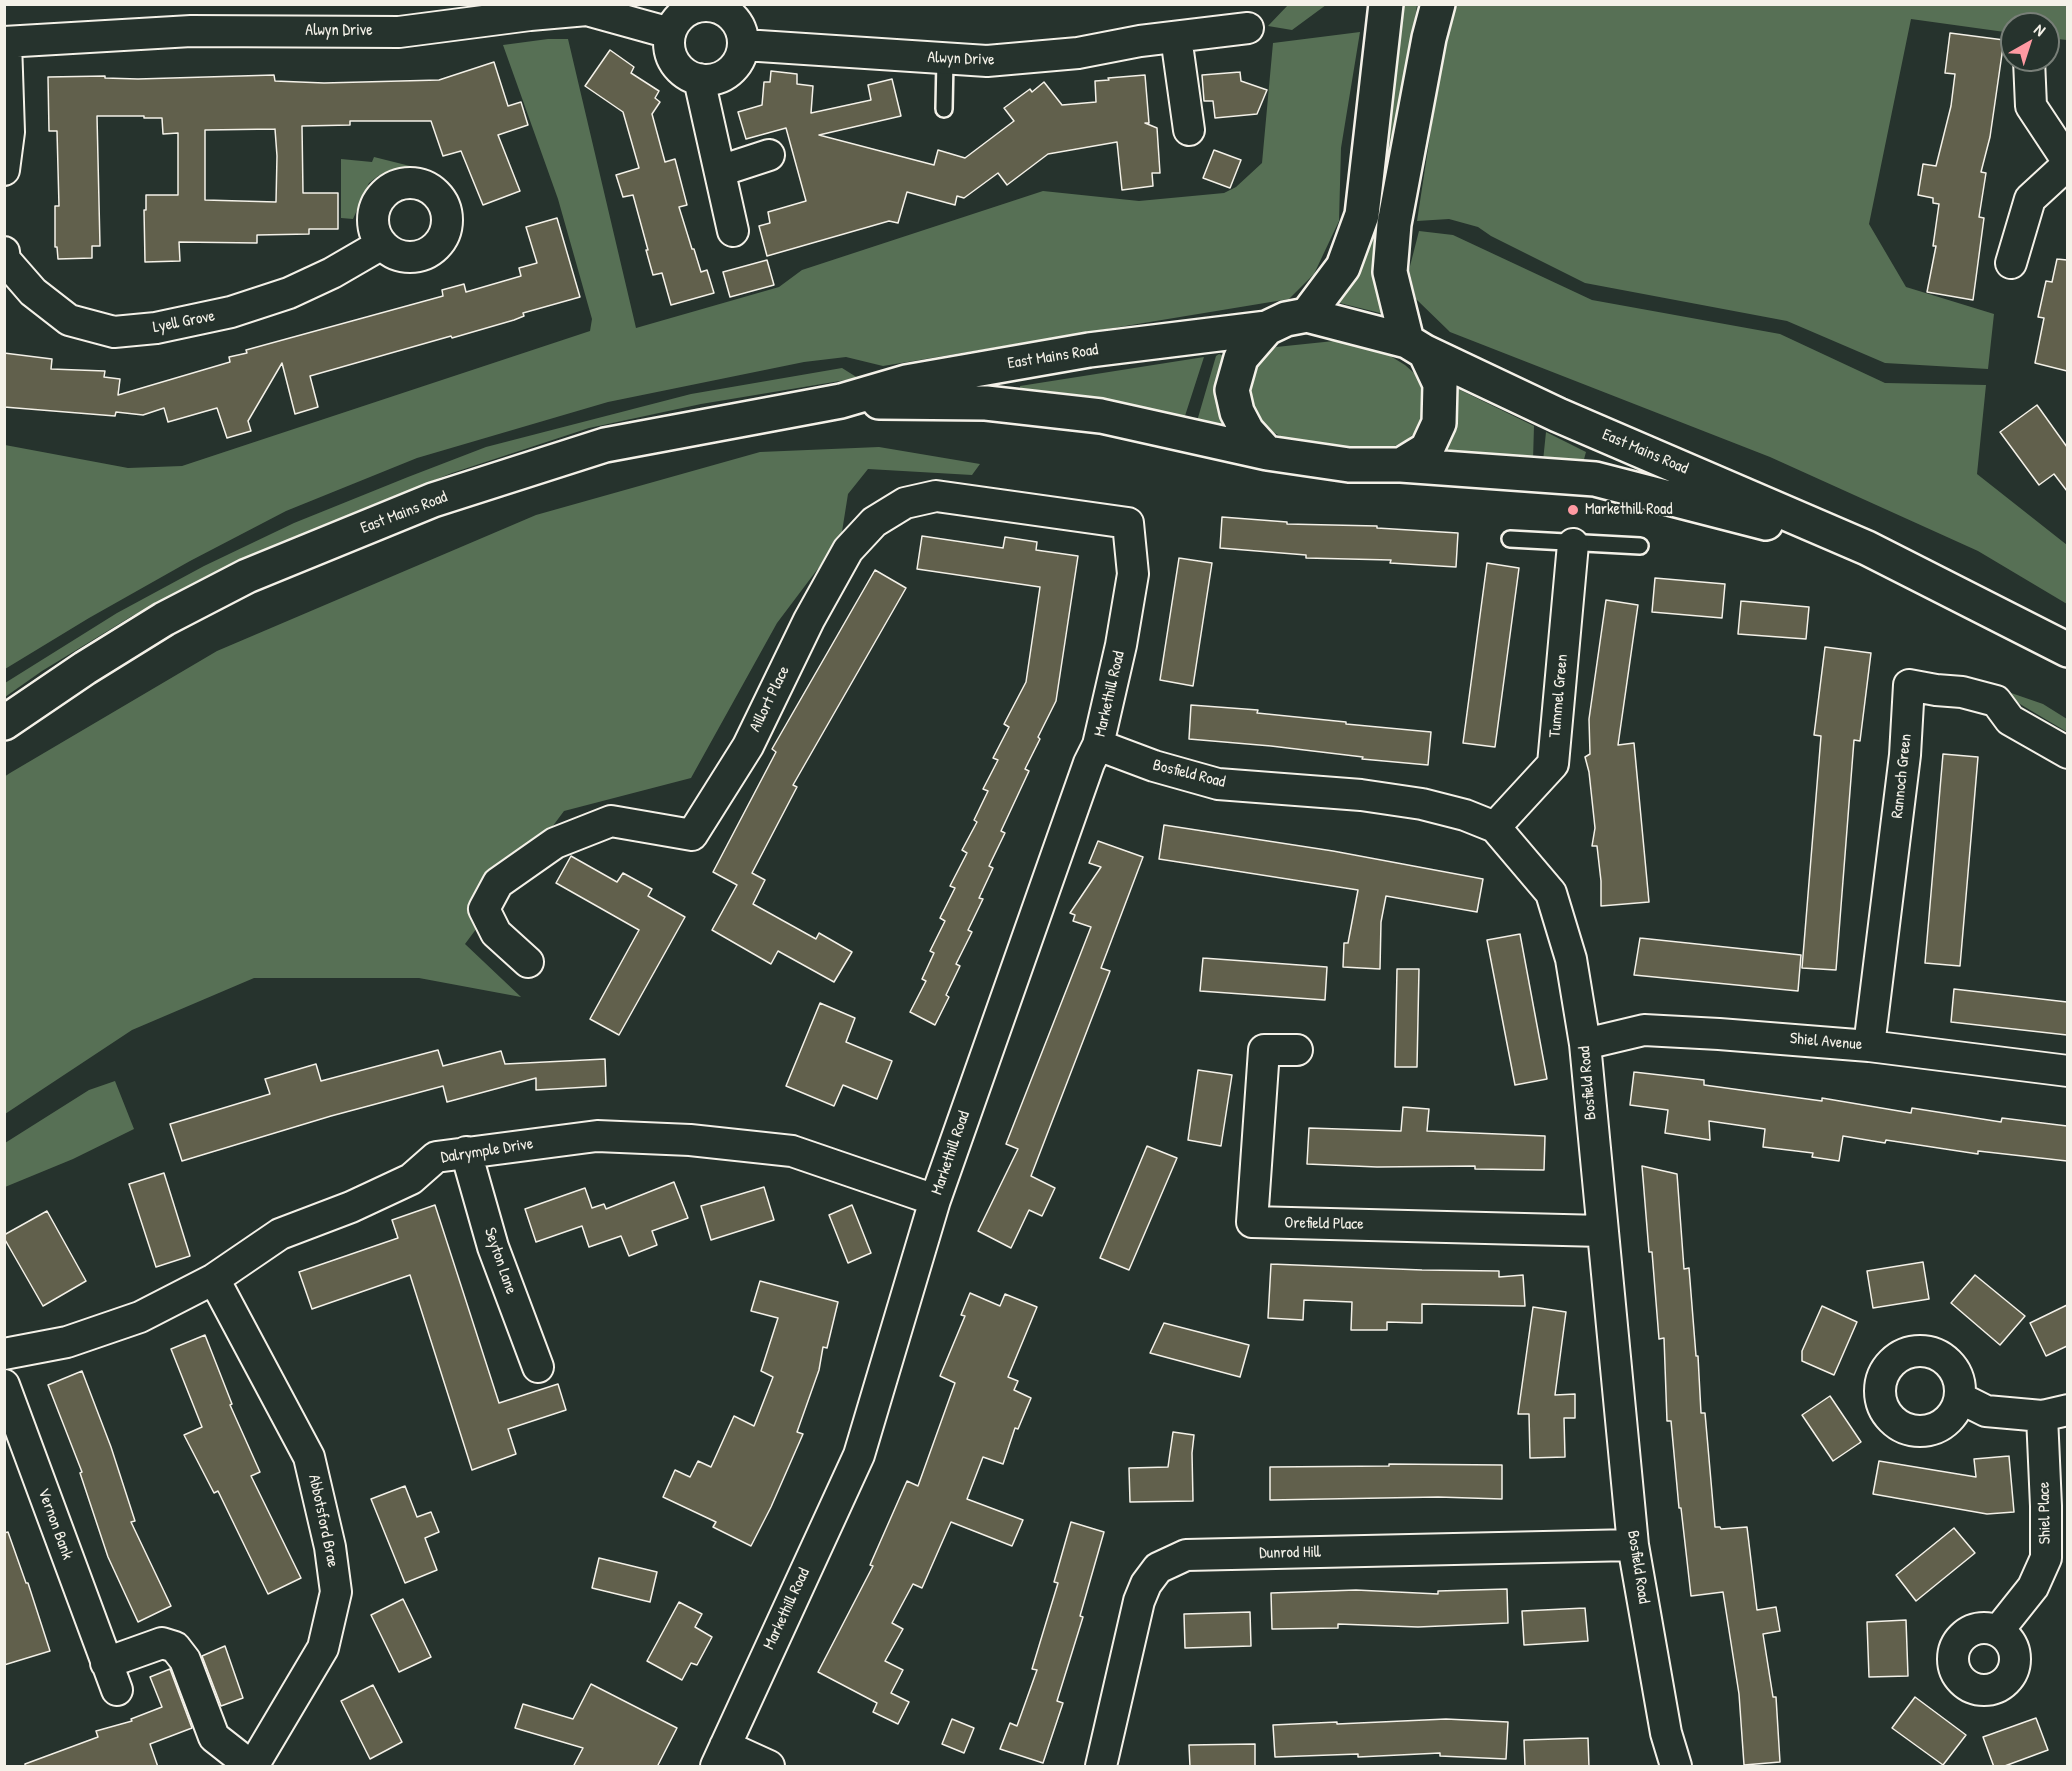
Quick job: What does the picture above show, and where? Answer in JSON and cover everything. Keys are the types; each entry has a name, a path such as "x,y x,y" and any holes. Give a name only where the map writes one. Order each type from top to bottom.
{"main road":[{"path":"1307,315 1343,267 1362,215 1386,4"},
{"path":"1416,346 1307,315 1286,319 1267,328 1241,358 1232,390 1237,412 1247,431 1267,453 1349,465 1401,465 1427,449 1439,423 1440,384 1416,346 1390,272 1394,224 1429,38 1438,4"},
{"name":"East Mains Road","path":"4,723 85,668 164,619 247,576 433,500 605,445 841,401 906,382 1089,350 1267,328"},
{"name":"East Mains Road","path":"1416,346 1558,415 1866,548 2067,650"},
{"name":"East Mains Road","path":"841,401 986,403 1101,416 1267,453"},
{"name":"East Mains Road","path":"1401,465 1595,479 1866,548"}],"street":[{"path":"712,5 729,12 740,27 744,45 742,55 729,72 720,77 699,79 685,74 675,63 669,48 670,33 678,17 694,7 712,5"},
{"name":"Alwyn Drive","path":"5,42 191,31 399,32 587,10 670,33"},
{"name":"Alwyn Drive","path":"744,45 987,61 1066,54 1248,28"},
{"path":"1176,37 1188,130"},
{"path":"4,170 9,132 5,42"},
{"path":"2011,263 2030,199 2067,163 2031,106 2030,72"},
{"path":"699,79 733,231"},
{"path":"720,171 770,155"},
{"name":"Lyell Grove","path":"4,252 5,260 33,292 69,320 114,332 156,328 231,312 289,293 382,244"},
{"name":"Aillort Place","path":"528,962 496,933 484,909 498,883 555,843 611,821 692,835 748,746 809,620 848,550 873,522 904,502 936,496 1128,523"},
{"name":"Markethill Road","path":"721,1756 859,1455 935,1200 1089,763 1098,745 1121,645 1133,574 1128,523"},
{"name":"Tummel Green","path":"1495,827 1553,764 1573,544"},
{"name":"Rannoch Green","path":"1869,1046 1905,755 1909,684 1936,690 1962,692 1996,701 2010,720 2067,753"},
{"name":"Bosfield Road","path":"1098,745 1154,766 1218,784 1361,795 1422,804 1465,815 1495,827 1551,893 1571,959 1584,1044 1634,1545 1666,1733 1676,1767"},
{"name":"Shiel Avenue","path":"1584,1044 1644,1030 1869,1046 2067,1071"},
{"name":"Orefield Place","path":"1297,1050 1264,1050 1252,1222 1602,1232"},
{"name":"Dalrymple Drive","path":"4,1354 68,1342 134,1319 214,1279 280,1234 351,1207 411,1179 436,1157 466,1152 597,1136 690,1140 792,1151 935,1200"},
{"name":"Seyton Lane","path":"466,1152 493,1247 538,1367"},
{"name":"Abbotsford Brae","path":"214,1279 309,1457 330,1547 336,1592 323,1648 252,1767"},
{"name":"Vernon Bank","path":"4,1385 117,1690"},
{"name":"Shiel Place","path":"1960,1398 1986,1411 2055,1413 2046,1506 2046,1558 2033,1587 1998,1631"},
{"name":"Dunrod Hill","path":"1101,1767 1139,1600 1146,1584 1158,1568 1186,1555 1634,1545"},
{"path":"106,1662 162,1643 175,1647 185,1660 214,1737 252,1767"},
{"path":"721,1756 770,1767"}],"lane":[{"path":"944,109 945,59"},
{"path":"1510,539 1640,546"}],"green space":[{"path":"1289,4 1332,5 1326,5 1292,30 1268,26"},
{"path":"1398,5 1417,5 1385,229 1372,226"},
{"path":"1450,5 2067,5 2067,40 2060,39 2060,12 2000,12 2000,31 1911,19 1869,224 1906,287 1994,314 1988,369 1885,363 1787,321 1585,283 1491,236 1478,227 1449,219 1417,221"},
{"path":"1360,32 1341,148 1339,221 1314,274 1289,299 883,366 846,357 804,362 608,402 417,458 286,511 190,561 5,669 5,445 128,468 182,466 590,331 592,319 558,199 503,45 548,39 568,39 636,328 779,287 802,270 1043,191 1139,201 1224,193 1236,187 1262,163 1273,43"},
{"path":"374,157 418,168 393,169 378,176 369,183 353,219 341,218 341,159 372,162"},
{"path":"1419,231 1453,235 1592,300 1780,334 1885,383 1986,385 1977,474 2067,545 2067,604 1978,551 1770,457 1450,332 1416,299 1409,270"},
{"path":"1369,236 1383,241 1384,314 1336,302"},
{"path":"1334,341 1379,349 1414,373 1425,390 1428,401 1421,427 1407,440 1389,449 1352,452 1287,440 1266,428 1255,416 1248,397 1248,380 1255,363 1276,347"},
{"path":"1219,354 1225,356 1225,365 1216,398 1224,432 1195,428 1216,356"},
{"path":"1204,357 1183,422 1021,394 1020,386"},
{"path":"842,368 858,378 701,404 589,428 452,473 243,561 132,616 42,671 5,697 5,683 117,613 204,566 294,523 408,477 486,447 691,394"},
{"path":"1454,387 1534,426 1533,460 1442,457 1457,423"},
{"path":"1546,432 1586,452 1583,463 1543,461"},
{"path":"879,447 980,464 972,475 868,469 848,494 841,538 777,623 691,778 564,811 465,944 521,997 419,978 254,978 132,1030 5,1114 4,777 217,651 536,515 760,452"},
{"path":"1988,685 2043,704 2067,719 2067,732"},
{"path":"115,1081 134,1129 73,1159 5,1187 5,1143 89,1090"}],"building":[{"path":"1950,33 2000,39 2000,68 1990,137 1981,172 1986,173 1979,217 1984,218 1973,300 1927,292 1936,246 1933,246 1939,204 1933,203 1933,198 1918,195 1923,164 1936,166 1951,106 1955,74 1945,73"},
{"path":"610,50 634,67 631,73 659,91 655,98 660,102 652,114 665,162 675,159 687,205 679,207 701,272 707,270 714,293 671,305 662,273 653,275 633,195 623,197 616,175 639,168 623,112 585,86"},
{"path":"494,62 508,106 521,102 528,125 498,135 520,191 483,205 461,151 443,156 431,121 350,121 350,125 302,126 303,193 338,193 338,229 309,229 309,234 257,235 257,243 179,242 180,261 145,262 146,195 178,195 178,133 163,134 162,118 97,116 100,246 92,246 92,258 58,259 57,247 55,247 55,206 59,206 57,131 49,131 48,77 105,76 105,78 138,79 274,75 275,81 324,83 439,80","holes":["275,129 276,202 205,200 205,130"]},
{"path":"771,71 797,74 797,84 813,86 811,113 871,100 868,85 892,79 901,116 819,135 934,165 938,150 965,158 1014,121 1004,108 1030,89 1032,92 1044,82 1062,105 1096,102 1095,81 1145,75 1149,123 1145,123 1157,128 1160,173 1152,173 1153,186 1122,190 1117,142 1048,154 1007,185 998,173 964,198 957,196 955,205 907,192 898,223 889,221 767,256 759,226 770,223 768,212 806,201 786,128 746,139 738,112 762,105 764,82 770,82"},
{"path":"1240,72 1241,81 1267,90 1257,114 1215,118 1213,101 1204,101 1202,75"},
{"path":"1214,150 1241,160 1230,188 1203,178"},
{"path":"557,218 580,297 523,313 524,316 514,320 310,376 318,407 295,414 282,363 248,421 251,431 227,438 217,408 168,422 164,408 143,415 116,412 115,416 4,407 4,353 52,359 51,369 105,371 104,377 120,379 118,395 230,362 229,357 247,353 246,350 443,296 442,290 464,284 466,292 521,276 519,268 537,263 526,227"},
{"path":"2057,259 2067,260 2067,371 2035,363 2044,318 2038,317 2046,281 2052,282"},
{"path":"767,260 774,285 730,297 723,272"},
{"path":"2037,405 2067,447 2067,491 2054,474 2039,485 2000,432"},
{"path":"1222,517 1287,522 1287,524 1377,526 1377,528 1458,533 1456,567 1390,563 1391,560 1306,558 1306,555 1220,548"},
{"path":"922,536 1003,548 1005,537 1037,542 1036,550 1078,556 1056,701 1038,737 1040,739 1025,769 1029,771 1001,831 1005,833 989,866 993,868 979,898 983,899 968,930 972,932 956,964 960,966 946,995 949,997 935,1025 910,1012 926,981 922,979 934,953 930,951 945,921 940,918 955,888 950,886 967,853 962,850 977,822 974,820 988,791 983,789 998,760 993,758 1009,727 1004,724 1026,682 1040,587 917,569"},
{"path":"1179,558 1212,563 1193,686 1160,680"},
{"path":"1487,563 1519,568 1495,747 1463,743"},
{"path":"875,570 906,588 793,785 797,787 752,873 765,880 753,904 816,939 819,933 852,952 834,982 778,951 771,964 712,930 737,885 713,872 776,752 772,749"},
{"path":"1655,578 1725,584 1722,618 1652,612"},
{"path":"1606,600 1638,605 1618,745 1634,743 1649,902 1601,906 1601,881 1597,846 1592,846 1595,828 1589,772 1585,757 1590,754 1589,719"},
{"path":"1741,601 1809,607 1806,639 1738,634"},
{"path":"1825,647 1871,653 1860,741 1854,740 1836,970 1802,968 1821,736 1814,735"},
{"path":"1191,705 1258,710 1257,713 1431,732 1428,765 1362,759 1363,757 1271,746 1189,739"},
{"path":"1943,754 1978,757 1960,966 1925,963"},
{"path":"1164,825 1333,851 1483,879 1477,912 1386,896 1381,922 1380,969 1343,967 1344,943 1348,943 1358,890 1159,859"},
{"path":"1098,841 1143,857 1101,968 1110,971 1031,1176 1055,1188 1042,1216 1029,1210 1011,1248 978,1231 1018,1149 1006,1144 1091,927 1073,921 1075,915 1070,913 1101,867 1089,863"},
{"path":"571,856 617,882 623,873 652,889 648,896 685,917 619,1035 590,1019 639,930 556,883"},
{"path":"1520,934 1547,1079 1515,1085 1487,940"},
{"path":"1640,938 1801,955 1798,991 1634,975"},
{"path":"1203,958 1327,967 1325,1000 1200,991"},
{"path":"1397,969 1419,969 1417,1067 1395,1067"},
{"path":"1954,989 2067,1002 2067,1035 1951,1022"},
{"path":"820,1003 855,1018 846,1042 892,1061 877,1099 843,1085 834,1106 786,1086"},
{"path":"438,1050 443,1066 501,1051 505,1064 605,1059 606,1086 536,1090 536,1078 447,1102 443,1086 331,1116 182,1161 170,1124 270,1094 265,1079 316,1064 321,1081"},
{"path":"1198,1070 1232,1075 1221,1146 1188,1140"},
{"path":"1634,1072 1704,1080 1704,1085 1822,1101 1822,1098 1911,1113 1912,1108 2001,1122 2002,1118 2067,1126 2067,1161 1978,1151 1978,1154 1843,1136 1839,1161 1812,1157 1813,1153 1763,1147 1765,1129 1709,1121 1710,1140 1665,1133 1668,1110 1630,1105"},
{"path":"1403,1107 1429,1109 1427,1131 1545,1136 1544,1170 1475,1169 1475,1166 1377,1167 1307,1164 1309,1128 1401,1131"},
{"path":"1147,1146 1177,1158 1129,1270 1100,1258"},
{"path":"1642,1166 1677,1174 1684,1269 1689,1268 1701,1413 1705,1413 1715,1527 1721,1529 1747,1527 1757,1610 1776,1607 1780,1631 1763,1634 1773,1697 1776,1697 1780,1762 1744,1765 1739,1694 1723,1592 1691,1596 1681,1508 1679,1508 1671,1421 1667,1421 1664,1338 1659,1339"},
{"path":"164,1173 190,1256 156,1267 129,1184"},
{"path":"674,1182 688,1218 652,1231 657,1245 629,1256 621,1236 589,1247 582,1226 536,1242 525,1209 585,1188 592,1208 604,1204 606,1209"},
{"path":"764,1187 774,1220 711,1240 701,1206"},
{"path":"435,1205 499,1403 558,1384 566,1410 508,1429 516,1454 472,1470 410,1275 312,1309 299,1272 398,1238 392,1220"},
{"path":"852,1205 871,1253 848,1263 829,1215"},
{"path":"47,1211 86,1281 43,1306 4,1235"},
{"path":"1923,1262 1929,1299 1873,1308 1867,1271"},
{"path":"1271,1264 1499,1271 1499,1277 1523,1275 1525,1306 1422,1304 1422,1323 1387,1322 1387,1330 1351,1330 1352,1302 1304,1300 1303,1320 1268,1318"},
{"path":"1975,1275 2025,1316 2000,1345 1951,1303"},
{"path":"760,1281 838,1302 827,1348 823,1347 819,1370 797,1432 803,1434 751,1546 713,1527 716,1522 663,1497 675,1470 690,1477 698,1461 711,1467 734,1416 754,1426 773,1377 761,1371 778,1318 751,1311"},
{"path":"970,1293 1000,1306 1005,1294 1037,1307 1008,1377 1018,1381 1014,1390 1031,1398 1018,1429 1015,1428 1003,1464 983,1457 967,1499 1023,1520 1012,1546 951,1522 922,1588 913,1584 892,1623 903,1629 885,1661 903,1670 891,1693 909,1702 898,1724 873,1712 877,1703 818,1672 873,1566 870,1565 907,1481 918,1486 955,1383 940,1376 965,1316 961,1315"},
{"path":"2067,1305 2067,1346 2046,1356 2030,1323"},
{"path":"1822,1306 1857,1322 1834,1375 1802,1361 1802,1351"},
{"path":"1533,1307 1566,1312 1555,1395 1575,1394 1575,1418 1564,1418 1565,1457 1530,1458 1529,1414 1518,1414"},
{"path":"1164,1323 1249,1345 1240,1377 1150,1353"},
{"path":"205,1335 232,1404 230,1405 260,1472 251,1476 301,1578 268,1594 218,1491 214,1493 184,1435 202,1427 171,1349"},
{"path":"82,1371 111,1447 135,1521 131,1522 171,1606 138,1622 108,1557 80,1473 82,1472 48,1385"},
{"path":"1830,1396 1861,1442 1833,1461 1802,1415"},
{"path":"1173,1432 1194,1435 1193,1501 1130,1502 1129,1468 1168,1467"},
{"path":"2009,1456 2014,1512 1987,1514 1873,1494 1879,1461 1976,1477 1974,1459"},
{"path":"1389,1464 1502,1465 1502,1499 1438,1497 1270,1500 1270,1467 1389,1466"},
{"path":"405,1486 417,1517 431,1512 439,1532 425,1538 437,1570 405,1583 371,1499"},
{"path":"1071,1522 1104,1532 1080,1616 1083,1617 1057,1701 1063,1703 1043,1763 1000,1749 1010,1723 1017,1726 1037,1670 1032,1669 1058,1583 1054,1582"},
{"path":"1954,1528 1975,1553 1916,1601 1896,1575"},
{"path":"8,1532 26,1583 28,1583 50,1651 4,1665 4,1533"},
{"path":"599,1558 657,1572 650,1602 592,1588"},
{"path":"1507,1589 1508,1623 1418,1627 1338,1624 1338,1628 1272,1629 1271,1593 1356,1590 1438,1594 1438,1591"},
{"path":"403,1599 431,1657 399,1672 371,1615"},
{"path":"679,1602 702,1614 695,1627 712,1637 697,1665 691,1663 682,1680 647,1661"},
{"path":"1585,1608 1588,1641 1524,1645 1522,1611"},
{"path":"1250,1612 1251,1646 1185,1648 1184,1614"},
{"path":"1906,1620 1908,1676 1869,1677 1867,1622"},
{"path":"225,1646 243,1698 221,1706 202,1656"},
{"path":"170,1669 192,1728 150,1744 158,1767 25,1767 25,1764 98,1737 96,1731 132,1721 131,1719 162,1707 150,1677"},
{"path":"591,1684 677,1728 657,1767 573,1767 583,1748 515,1728 523,1704 573,1719"},
{"path":"373,1685 402,1742 370,1759 341,1701"},
{"path":"1915,1697 1966,1735 1943,1765 1892,1728"},
{"path":"2036,1718 2048,1750 2002,1767 1994,1767 1983,1737"},
{"path":"952,1719 974,1728 964,1753 942,1744"},
{"path":"1446,1719 1508,1722 1506,1759 1440,1756 1440,1753 1358,1757 1358,1754 1275,1757 1273,1725"},
{"path":"1588,1738 1589,1767 1525,1767 1524,1740"},
{"path":"1255,1744 1255,1767 1190,1767 1189,1745"}],"place":[{"name":"Markethill Road","path":"1573,510"}]}
